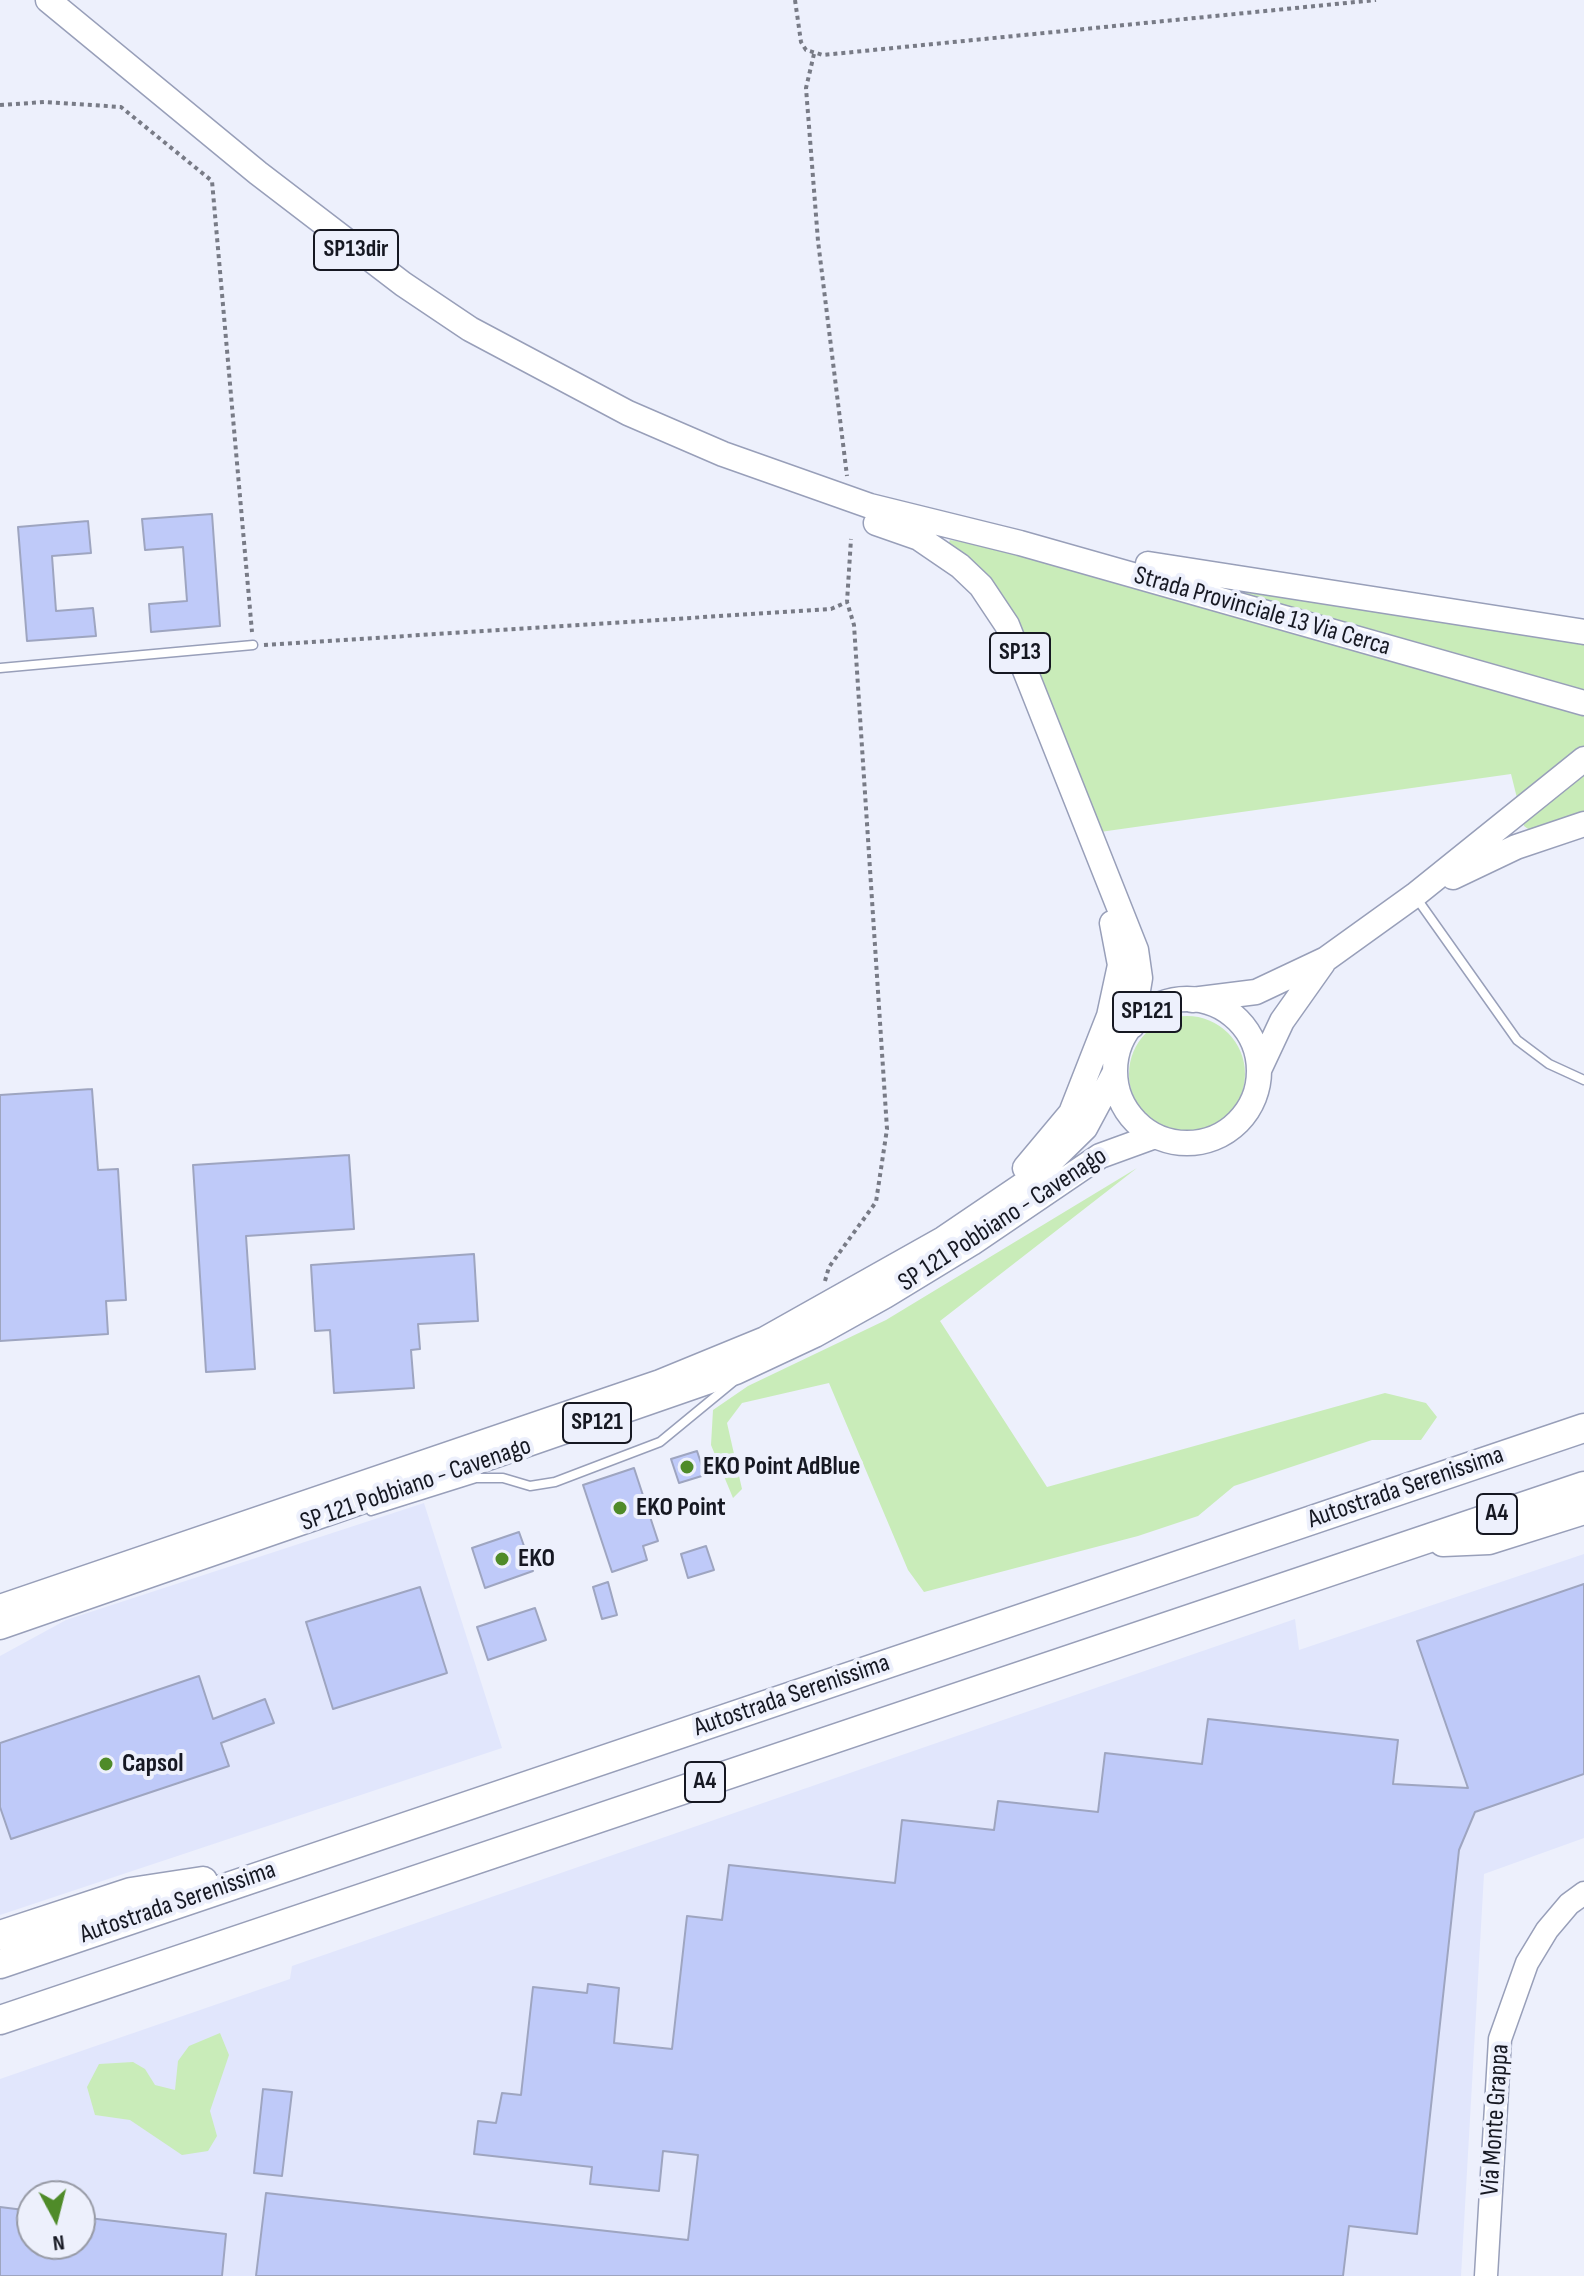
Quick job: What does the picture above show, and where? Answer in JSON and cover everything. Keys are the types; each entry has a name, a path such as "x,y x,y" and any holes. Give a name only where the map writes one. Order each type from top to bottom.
{"highway":[{"name":"Autostrada Serenissima","path":"0,1964 1584,1428"},
{"name":"Autostrada Serenissima","path":"0,2020 1584,1486"},
{"path":"1411,1543 1489,1540 1584,1510"},
{"path":"0,1935 131,1892 275,1870"}],"main road":[{"name":"SP13dir","path":"48,0 270,183 403,284 470,329 628,413 700,445 870,506 940,524"},
{"name":"SP13","path":"700,445 737,474 759,485 919,538 972,577 995,605 1018,649 1138,958 1140,981 1132,1026"},
{"path":"940,524 1012,532 1167,568 1263,585 1584,632"},
{"name":"Strada Provinciale 13 Via Cerca","path":"940,524 1020,543 1584,703"},
{"name":"SP 121 Pobbiano - Cavenago","path":"0,1607 660,1382 727,1356 818,1311 986,1211 1056,1159 1085,1128 1115,1072 1120,1046 1132,1026 1157,1006 1256,992 1326,959 1415,895 1584,759"},
{"path":"1415,895 1516,847 1584,824"},
{"name":"SP13","path":"912,1257 1021,1172 1055,1135 1078,1099 1111,1010 1119,973 1117,939 1103,895 1091,835"},
{"name":"SP 121 Pobbiano - Cavenago","path":"0,1627 694,1389 839,1323 938,1264 1100,1156 1155,1136 1190,1143 1228,1130 1252,1103 1259,1070 1282,1021 1326,959"},
{"name":"SP121","path":"1192,1000 1217,1006 1239,1021 1255,1047 1259,1070"},
{"path":"1115,1072 1127,1111 1155,1136"}],"street":[{"name":"Via Monte Grappa","path":"1486,2276 1500,2039 1527,1963 1569,1904 1584,1893"}],"lane":[{"path":"0,668 253,645"},
{"path":"1415,895 1517,1040 1549,1064 1584,1080"},
{"path":"322,1518 386,1507 476,1478 503,1478 537,1487 568,1478 660,1442 752,1365"}],"path":[{"path":"795,0 801,42 814,54 1376,0"},
{"path":"814,54 806,88 848,482"},
{"path":"0,105 45,102 121,107 212,181 253,645 831,609 847,602"},
{"path":"818,1311 829,1267 876,1202 887,1129 854,625 847,602 851,539"}],"shaded area":[{"path":"424,1503 502,1748 0,1915 0,1656 66,1620"},
{"path":"1584,1554 1584,1838 1484,1874 1461,2276 0,2276 0,2079 290,1979 292,1966 1295,1619 1299,1650"}],"green space":[{"path":"950,540 1584,640 1584,815 1531,831 1524,826 1511,774 1100,832 1015,622 948,545"},
{"path":"1187,1016 1209,1020 1228,1033 1241,1052 1245,1074 1241,1096 1228,1115 1209,1128 1187,1132 1165,1128 1146,1115 1133,1096 1129,1074 1133,1052 1146,1033 1165,1020"},
{"path":"1137,1168 940,1321 1047,1487 1385,1393 1426,1403 1437,1417 1421,1440 1372,1440 1234,1486 1198,1516 1138,1536 924,1592 908,1570 829,1383 742,1403 727,1423 742,1489 733,1498 711,1445 713,1410 748,1386 886,1320"},
{"path":"220,2033 229,2055 210,2111 217,2136 208,2151 182,2155 130,2120 95,2115 87,2087 99,2064 133,2062 145,2069 155,2085 175,2090 178,2061 189,2046"}],"building":[{"path":"212,514 220,626 151,632 149,604 187,601 183,547 145,550 142,519"},
{"path":"88,521 91,553 52,556 56,611 93,608 96,636 27,641 18,527"},
{"path":"92,1089 98,1170 118,1169 126,1300 106,1301 108,1334 0,1341 0,1095"},
{"path":"349,1155 354,1229 246,1236 255,1369 206,1372 193,1165"},
{"path":"474,1254 478,1321 418,1324 420,1349 411,1350 414,1388 334,1393 330,1330 315,1331 311,1265"},
{"path":"697,1451 705,1475 679,1483 671,1459"},
{"path":"634,1468 658,1541 643,1546 647,1560 612,1572 583,1485"},
{"path":"519,1532 533,1571 485,1588 472,1548"},
{"path":"706,1546 714,1570 688,1578 681,1554"},
{"path":"608,1582 617,1615 602,1619 593,1587"},
{"path":"1584,1584 1584,1774 1475,1812 1459,1850 1417,2234 1349,2226 1343,2276 256,2276 266,2193 688,2240 698,2155 663,2151 659,2191 590,2184 592,2167 474,2154 478,2121 496,2123 502,2093 521,2095 533,1987 587,1993 588,1984 619,1988 614,2043 672,2049 687,1916 722,1920 729,1865 895,1883 902,1820 994,1830 998,1801 1098,1812 1105,1753 1202,1764 1208,1719 1398,1740 1393,1784 1468,1788 1417,1641"},
{"path":"420,1587 447,1673 333,1709 306,1622"},
{"path":"535,1608 546,1640 488,1660 477,1627"},
{"path":"199,1676 213,1719 265,1699 274,1723 221,1743 229,1766 11,1839 0,1807 0,1743"},
{"path":"263,2089 292,2092 282,2176 254,2173"},
{"path":"0,2207 16,2209 16,2260 96,2260 96,2219 226,2234 222,2276 0,2276"}],"place":[{"name":"EKO Point AdBlue","path":"687,1467"},
{"name":"EKO Point","path":"620,1508"},
{"name":"EKO","path":"502,1559"},
{"name":"Capsol","path":"106,1764"}]}
